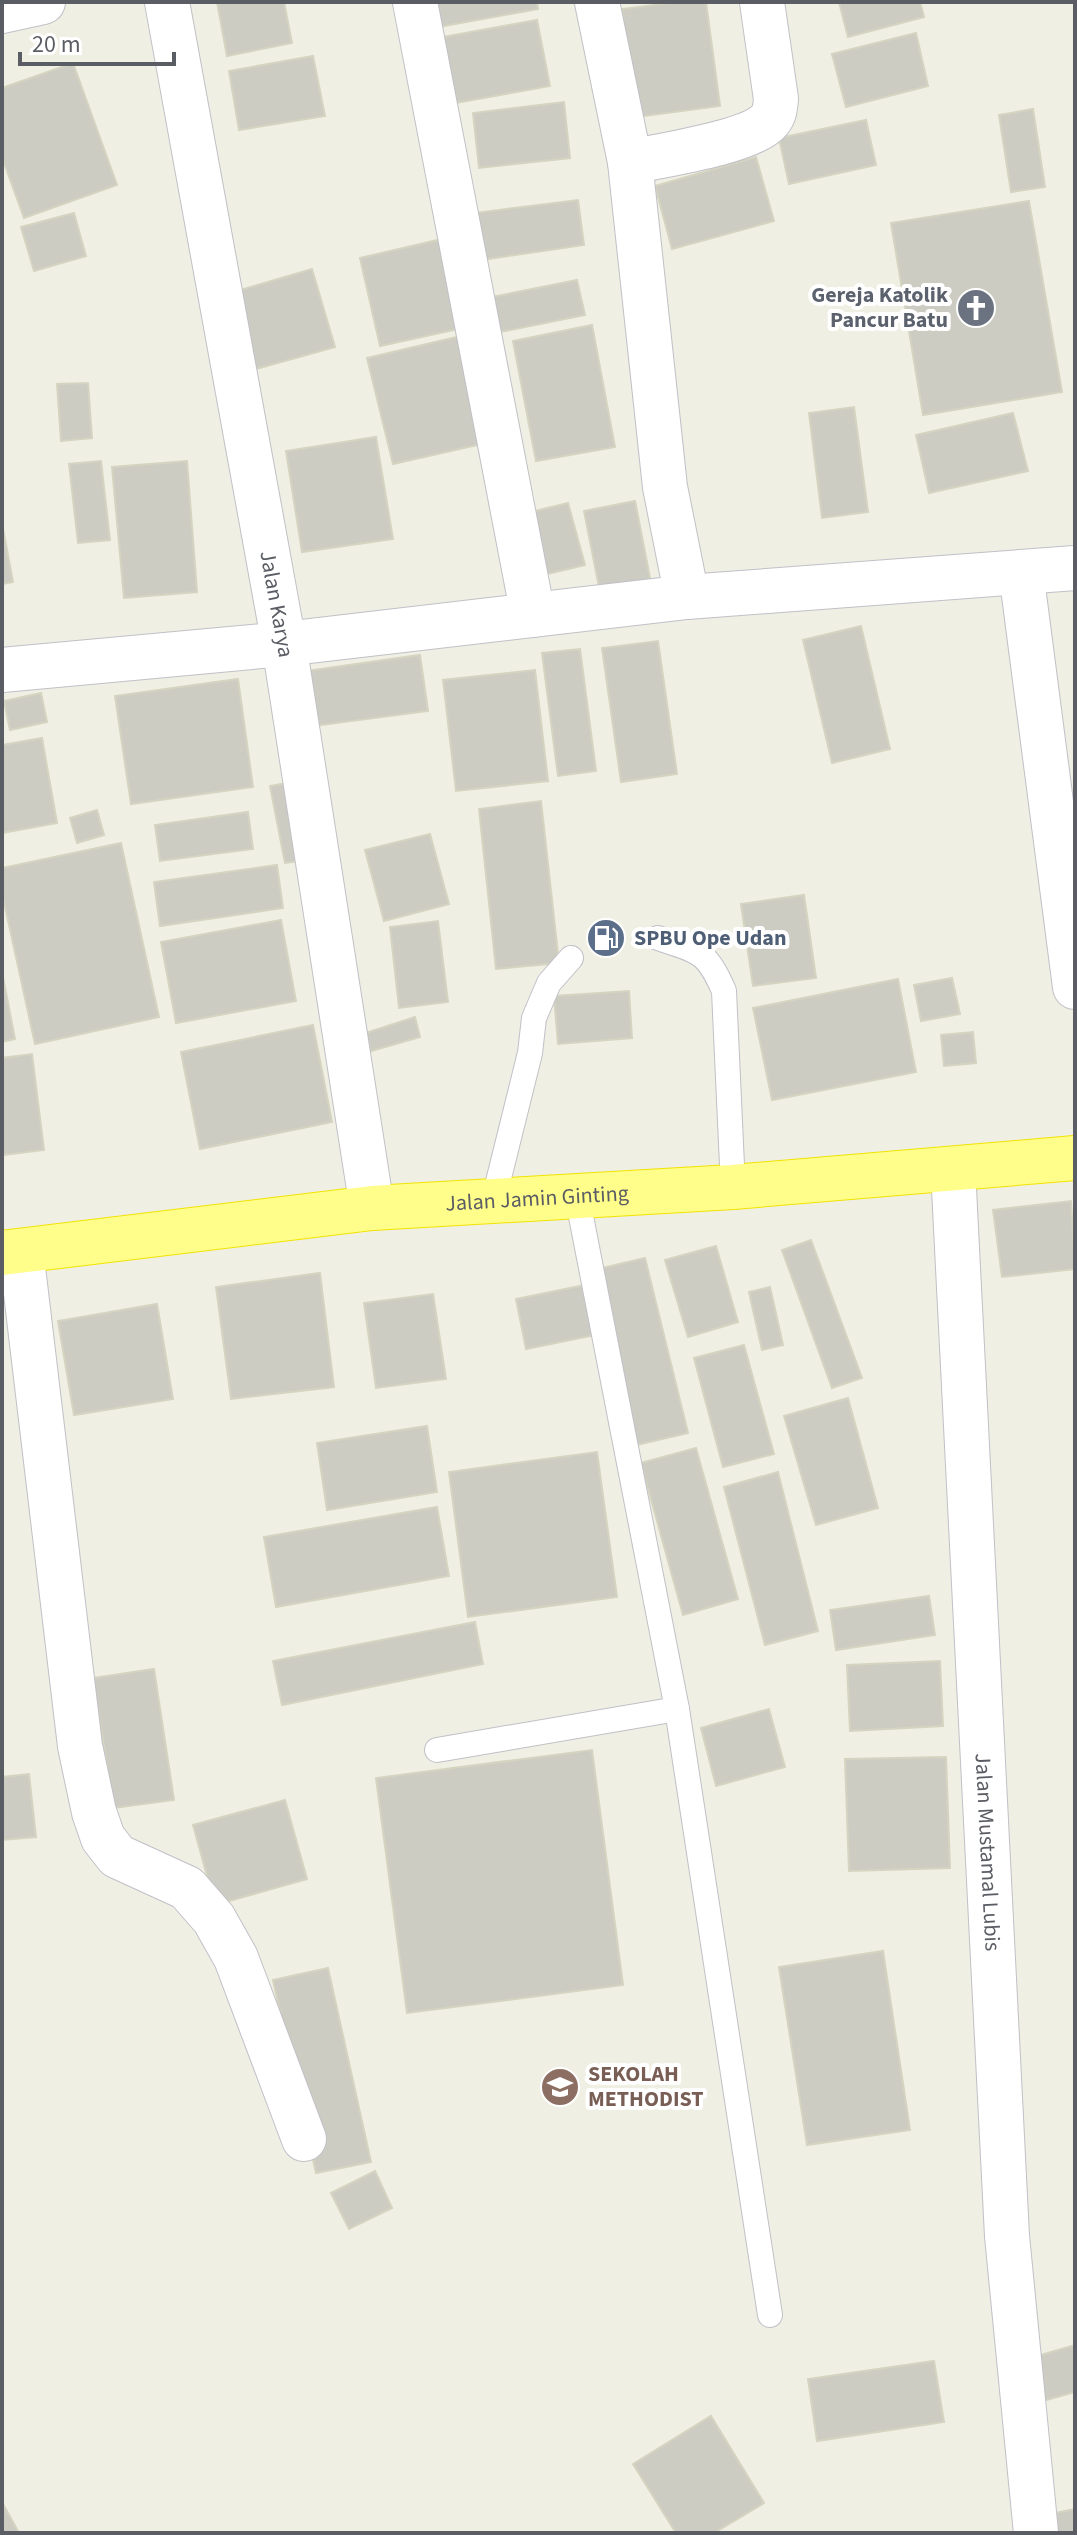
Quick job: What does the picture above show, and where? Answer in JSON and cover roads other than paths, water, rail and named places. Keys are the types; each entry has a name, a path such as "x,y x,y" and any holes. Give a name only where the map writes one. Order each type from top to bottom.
{"highway":[{"name":"Jalan Jamin Ginting","path":"11,1252 372,1208 733,1187 1075,1158"}],"street":[{"path":"2,11 43,2"},
{"name":"Jalan Karya","path":"167,2 284,644 372,1208"},
{"path":"415,2 533,615"},
{"path":"597,2 630,162 665,487 687,597"},
{"path":"630,162 746,135 771,120 776,99 762,2"},
{"path":"2,670 284,644 687,597 1075,568"},
{"path":"1021,572 1075,987"},
{"name":"Jalan Mustamal Lubis","path":"953,1169 1007,2236 1036,2533"},
{"path":"11,1252 80,1746 94,1812 103,1838 117,1856 187,1888 214,1919 236,1958 304,2139"}],"lane":[{"path":"658,938 702,953 715,969 724,991 733,1187"},
{"path":"493,1202 530,1053 534,1018 549,983 571,958"},
{"path":"577,1196 677,1709 770,2315"},
{"path":"437,1750 677,1709"}],"place":[{"name":"Gereja Katolik Pancur Batu","path":"976,308"},
{"name":"SPBU Ope Udan","path":"606,938"},
{"name":"SEKOLAH METHODIST","path":"560,2087"}]}
